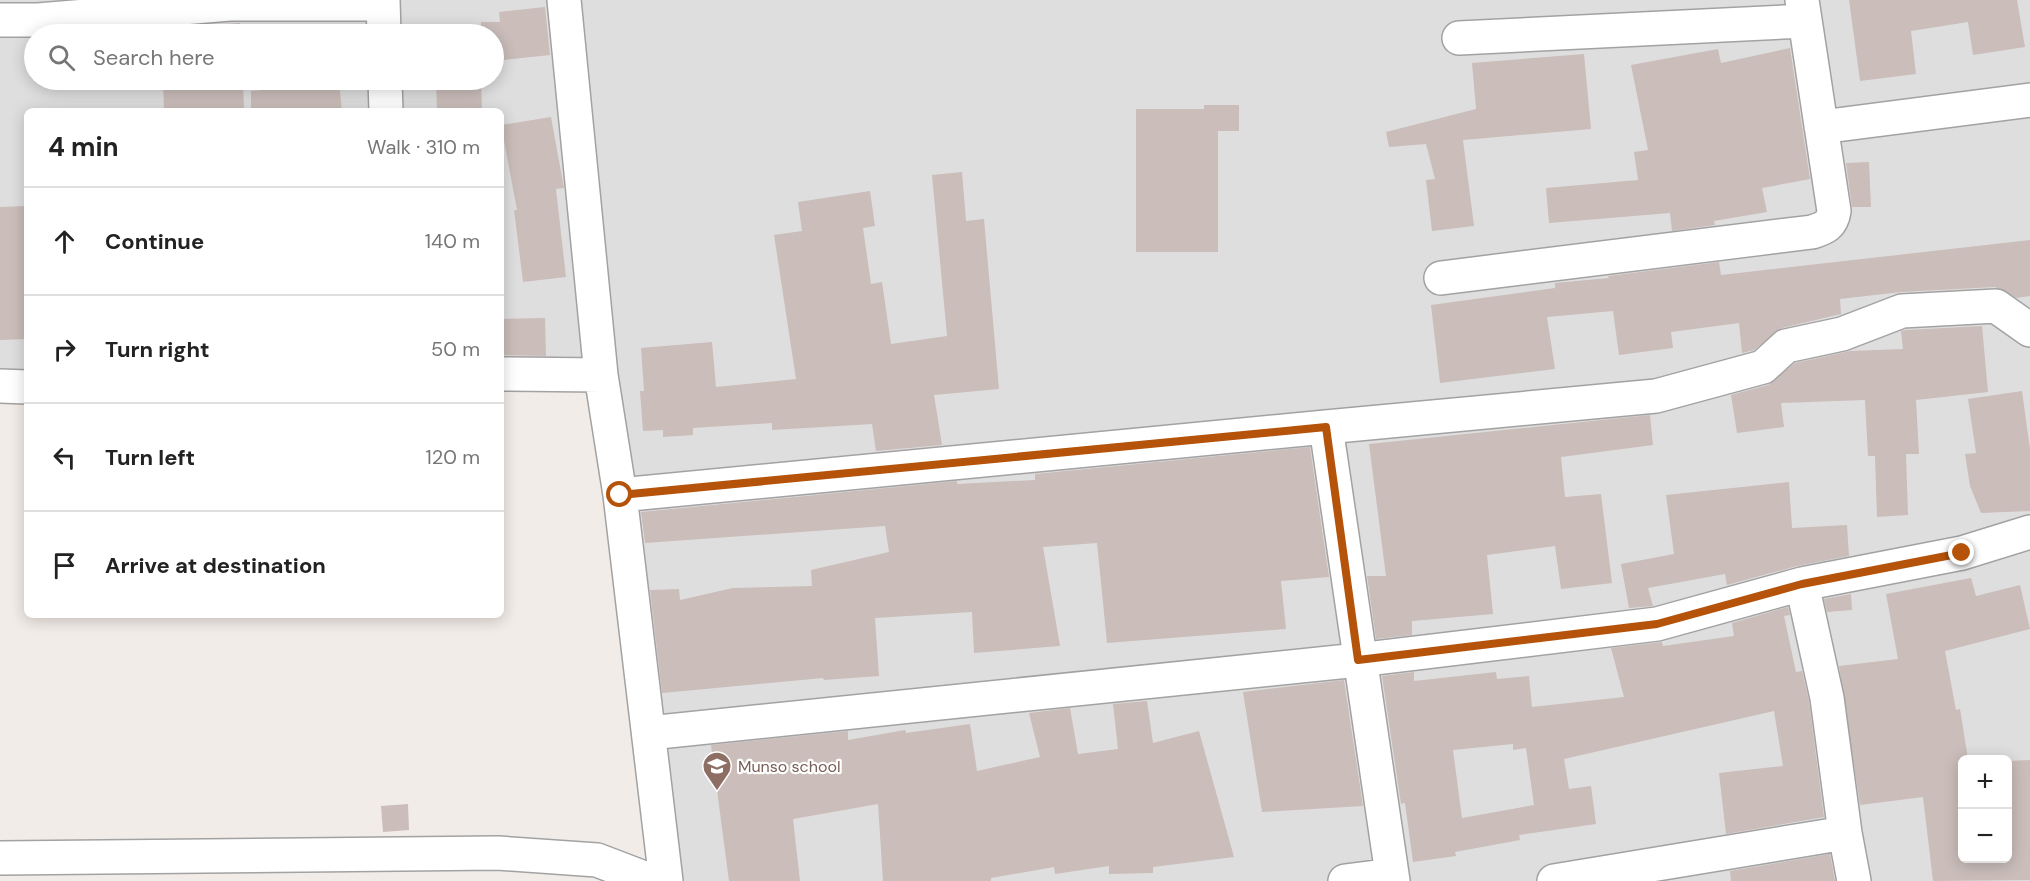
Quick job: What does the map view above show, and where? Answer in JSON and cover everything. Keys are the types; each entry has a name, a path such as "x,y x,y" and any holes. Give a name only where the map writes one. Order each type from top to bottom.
{"street":[{"path":"564,0 601,375 620,495 666,881"},
{"path":"0,20 38,10 230,4 383,13"},
{"path":"1441,278 1812,232 1826,228 1833,220 1834,211 1803,11 1459,38"},
{"path":"385,90 386,108"},
{"path":"1821,127 2030,100"},
{"path":"620,495 1656,396 1763,367 1786,346 1842,334 1902,311 1996,306 2030,330"},
{"path":"504,374 601,375"},
{"path":"0,386 24,387"},
{"path":"1326,427 1358,660 1392,878 1345,881"},
{"path":"649,733 1358,660 1657,624 1802,584 1962,553 2030,532"},
{"path":"1802,584 1827,698 1845,833 1854,881"},
{"path":"1554,881 1845,833"},
{"path":"0,858 498,853 597,860 652,881"}],"shaded area":[{"path":"0,0 2030,0 2030,881 684,881 618,390 504,388 504,108 24,108 24,382 0,382"}],"building":[{"path":"1849,0 2017,0 2025,47 1973,55 1968,22 1911,31 1916,74 1860,81"},
{"path":"545,7 550,55 504,60 504,24 481,24 481,22 500,22 499,12"},
{"path":"1790,48 1810,179 1762,188 1767,212 1714,221 1715,225 1672,231 1670,213 1549,223 1546,188 1638,180 1634,152 1648,150 1631,65 1718,49 1721,63"},
{"path":"1584,54 1591,129 1463,140 1474,226 1432,231 1426,180 1435,179 1426,144 1389,147 1386,132 1476,109 1472,63"},
{"path":"163,90 243,90 244,108 164,108"},
{"path":"340,90 342,108 251,108 251,91"},
{"path":"436,90 481,90 482,108 437,108"},
{"path":"1204,105 1239,105 1239,131 1218,131 1218,252 1136,252 1136,109 1204,109"},
{"path":"551,117 564,188 556,189 566,277 523,282 514,210 517,210 504,141 504,125"},
{"path":"1869,162 1871,207 1852,207 1846,163"},
{"path":"962,172 966,221 984,219 999,389 934,395 942,445 876,451 872,424 772,430 772,423 693,428 693,435 663,437 663,430 643,431 640,391 644,391 641,348 712,342 716,387 796,379 774,235 802,231 798,202 870,191 875,226 863,228 871,284 882,282 891,344 947,336 932,175"},
{"path":"24,206 24,339 0,340 0,207"},
{"path":"2030,240 2030,296 2017,298 1995,287 1901,292 1840,299 1841,314 1782,328 1754,350 1742,353 1739,323 1671,332 1673,348 1619,355 1613,311 1547,317 1555,369 1440,383 1431,305 1555,288 1555,283 1609,278 1608,276 1719,262 1721,275"},
{"path":"545,318 546,356 504,355 504,319"},
{"path":"1982,326 1988,392 1916,400 1919,454 1906,454 1908,515 1877,517 1875,456 1868,456 1865,400 1781,403 1784,427 1737,433 1731,395 1768,385 1795,363 1850,351 1903,349 1901,331 1906,330"},
{"path":"2022,391 2030,449 2030,511 1981,513 1970,486 1965,454 1976,453 1968,399"},
{"path":"1650,415 1653,445 1561,457 1565,497 1601,494 1612,583 1561,589 1555,546 1487,555 1493,614 1412,621 1412,635 1376,639 1367,576 1386,576 1369,444"},
{"path":"1310,447 1329,577 1281,581 1286,629 1107,643 1097,543 1043,547 1060,646 974,653 972,612 875,618 879,676 824,680 823,678 662,693 650,590 679,589 680,600 733,588 812,586 811,570 889,552 885,526 645,543 641,512 957,481 957,484 1035,480 1035,474"},
{"path":"1789,482 1792,528 1847,525 1849,556 1797,566 1727,585 1725,574 1648,588 1653,606 1629,608 1621,564 1674,554 1666,495"},
{"path":"1971,578 1976,596 2020,585 2030,629 1945,651 1956,710 1960,709 1967,755 1958,755 1958,863 2012,863 2012,761 2030,760 2030,880 1933,881 1923,797 1860,805 1839,666 1898,659 1886,594"},
{"path":"1851,594 1852,610 1827,612 1824,599"},
{"path":"1788,607 1790,615 1784,616 1796,672 1802,671 1809,701 1824,817 1726,834 1719,773 1783,766 1774,711 1564,759 1569,789 1591,786 1596,824 1519,835 1520,840 1455,852 1456,856 1413,862 1405,803 1401,804 1382,676 1414,672 1414,681 1496,672 1497,679 1529,676 1532,707 1624,697 1611,648 1662,642 1663,646 1734,636 1732,623","holes":["1513,744 1513,750 1526,748 1534,805 1462,818 1453,750"]},
{"path":"1344,680 1363,806 1262,812 1243,692"},
{"path":"1147,701 1153,743 1199,731 1234,857 1153,867 1153,873 1109,874 1109,866 1055,874 1054,867 991,878 991,881 883,881 878,804 793,819 800,881 729,881 711,745 848,731 848,740 905,730 906,733 970,724 977,771 1040,757 1029,713 1070,708 1078,754 1118,749 1113,704"},
{"path":"408,804 409,830 383,832 381,806"},
{"path":"1830,854 1835,881 1731,881 1730,871"}],"place":[{"name":"Munso school","path":"717,792"}],"route":[{"path":"620,495 1085,448 1326,427 1358,660 1657,624 1802,584 1962,553"}]}
